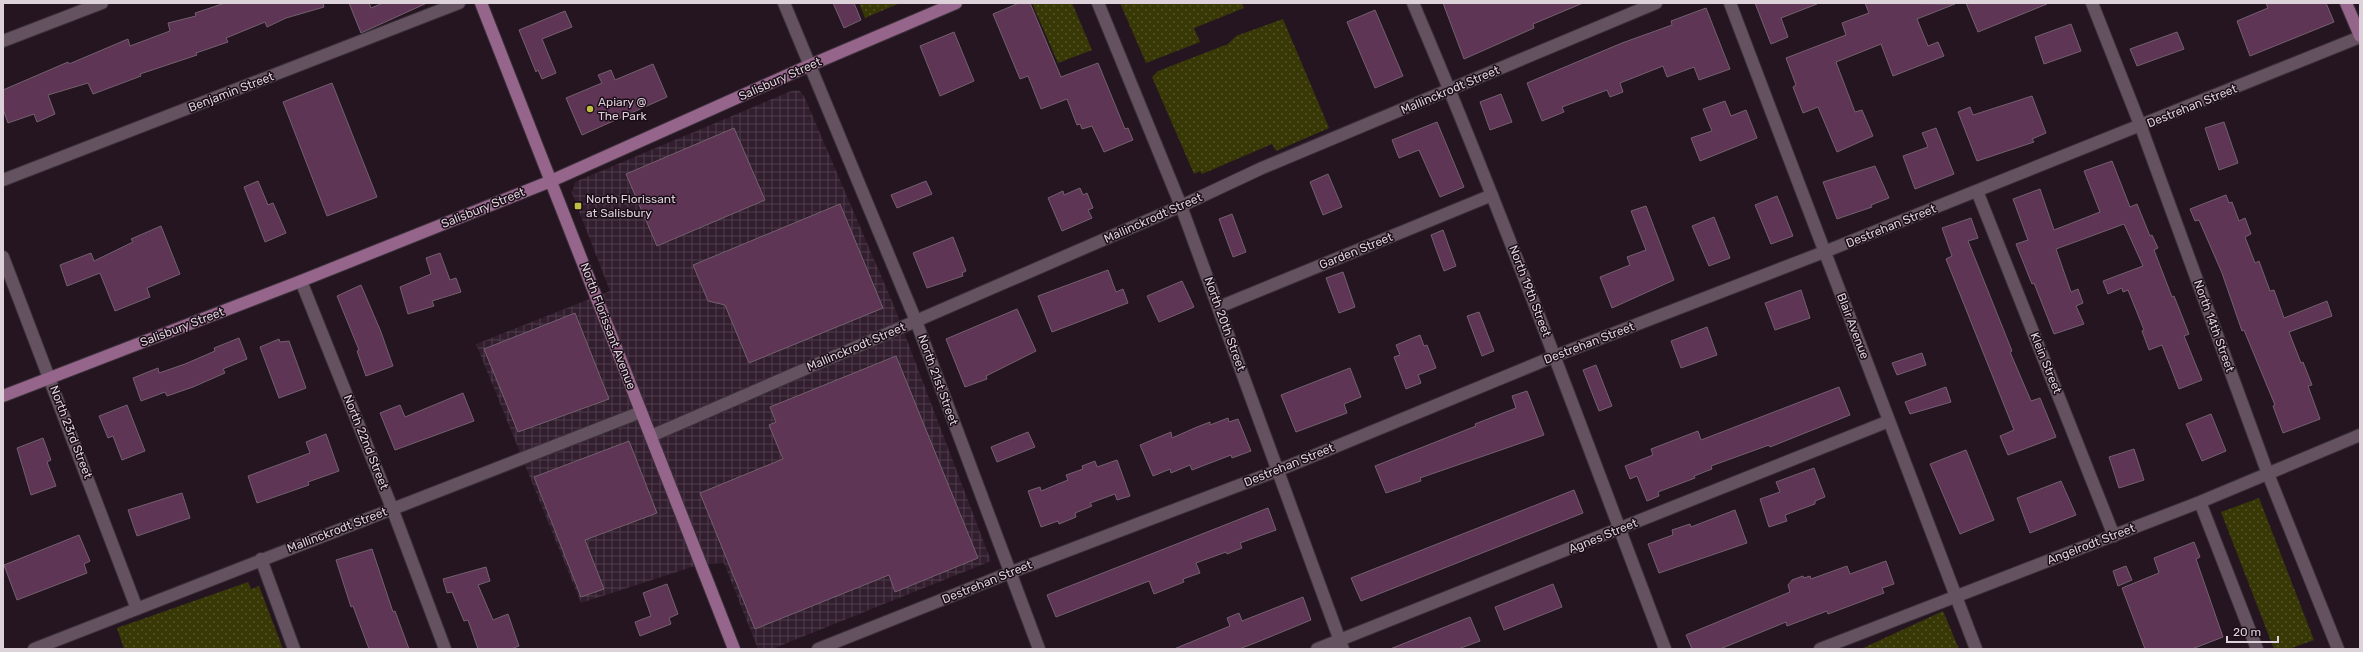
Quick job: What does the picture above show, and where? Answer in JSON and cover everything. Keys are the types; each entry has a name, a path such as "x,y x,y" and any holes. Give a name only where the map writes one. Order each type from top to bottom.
{"main road":[{"name":"North Florissant Avenue","path":"481,3 734,649"},
{"name":"Salisbury Street","path":"3,396 301,281 551,181 808,66 956,3"},
{"path":"2346,3 2360,36"}],"street":[{"path":"3,41 102,3"},
{"name":"Benjamin Street","path":"3,180 458,3"},
{"name":"North 21st Street","path":"784,3 808,66 916,321 1039,649"},
{"name":"North 20th Street","path":"1098,3 1181,206 1279,470 1341,645"},
{"name":"North 19th Street","path":"1413,3 1451,90 1555,356 1665,649"},
{"name":"Mallinckrodt Street","path":"651,436 1181,206 1262,168 1656,3"},
{"name":"Blair Avenue","path":"1730,3 1976,649"},
{"name":"North 14th Street","path":"2092,3 2141,127 2268,474 2338,649"},
{"name":"Destrehan Street","path":"818,649 1009,572 1279,470 1555,356 2141,127 2360,36"},
{"name":"Klein Street","path":"1977,191 2114,536"},
{"name":"Garden Street","path":"1219,307 1492,195"},
{"name":"North 23rd Street","path":"3,257 137,608"},
{"name":"North 22nd Street","path":"301,281 392,508 446,649"},
{"name":"Mallinckrodt Street","path":"34,649 261,559 641,412"},
{"name":"Agnes Street","path":"1317,649 1341,645 1620,529 1889,421"},
{"name":"Angelrodt Street","path":"1820,649 2200,502 2360,435"},
{"path":"2200,502 2257,649"},
{"path":"261,559 294,649"}],"shaded area":[{"path":"859,3 900,3 865,18"},
{"path":"1032,3 1072,3 1092,50 1058,63"},
{"path":"1120,3 1242,3 1244,8 1194,28 1200,42 1146,63"},
{"path":"1283,19 1329,128 1276,151 1272,144 1202,174 1200,171 1194,174 1152,77 1158,71 1228,44 1236,36"},
{"path":"799,90 804,96 894,306 991,561 772,649 758,649 724,563 701,564 581,603 476,344 610,291 572,193 575,182 791,91"},
{"path":"2259,498 2314,640 2289,649 2274,649 2221,512"},
{"path":"248,582 251,589 259,586 283,649 124,649 117,628"},
{"path":"1943,611 1959,649 1861,649"}],"building":[{"path":"225,3 323,3 324,7 286,18 267,27 265,22 226,38 228,42 196,53 197,55 140,74 141,76 93,94 88,83 48,95 55,114 37,122 34,114 8,123 3,109 3,90 68,62 69,64 128,39 130,46 170,31 168,23 196,16 195,13"},
{"path":"349,3 369,3 371,8 383,3 427,3 361,33"},
{"path":"833,3 854,3 861,20 844,28"},
{"path":"1019,3 1030,3 1061,77 1098,63 1125,129 1128,128 1133,140 1104,152 1092,126 1082,129 1080,124 1077,125 1067,99 1041,109 1028,76 1020,79 993,14"},
{"path":"1443,3 1583,3 1533,24 1534,28 1464,59"},
{"path":"1755,3 1817,4 1781,18 1788,37 1771,44"},
{"path":"1865,3 1955,4 1917,19 1928,46 1938,42 1944,56 1893,76 1881,44 1836,62 1855,112 1862,110 1873,136 1837,152 1818,107 1803,113 1793,87 1796,85 1786,58 1846,35 1842,23 1869,13"},
{"path":"1966,3 2047,3 2047,4 1978,32"},
{"path":"2266,3 2326,3 2334,22 2250,56 2237,21 2268,8"},
{"path":"1706,8 1730,69 1699,80 1694,67 1667,77 1663,66 1620,83 1623,92 1610,97 1607,90 1562,107 1564,112 1542,121 1527,83 1622,43 1672,25 1671,21"},
{"path":"1375,10 1403,76 1375,88 1347,22"},
{"path":"565,11 572,27 542,39 556,73 542,79 538,70 536,72 519,30"},
{"path":"2071,24 2081,51 2044,64 2035,37"},
{"path":"954,32 974,81 940,96 920,46"},
{"path":"2177,32 2184,49 2137,66 2130,49"},
{"path":"653,64 667,97 582,135 566,98 602,83 598,75 611,70 615,80"},
{"path":"332,83 377,197 327,216 283,102"},
{"path":"1501,94 1512,122 1490,130 1480,102"},
{"path":"2032,96 2046,133 2032,139 2034,142 1977,161 1958,112 1970,107 1973,115"},
{"path":"1725,101 1731,116 1746,110 1757,138 1700,161 1691,138 1712,131 1703,109"},
{"path":"1437,122 1464,187 1440,197 1419,150 1399,158 1392,140"},
{"path":"2224,122 2238,163 2219,170 2205,128"},
{"path":"734,128 765,200 657,246 626,174"},
{"path":"1936,128 1954,174 1915,189 1903,156 1928,147 1922,133"},
{"path":"2112,161 2130,207 2137,204 2150,236 2152,235 2158,248 2154,250 2172,297 2174,296 2189,334 2184,336 2202,380 2179,389 2162,345 2149,350 2142,331 2144,330 2128,290 2123,292 2122,288 2108,294 2103,281 2143,266 2124,224 2056,249 2071,292 2078,289 2083,303 2076,306 2084,324 2054,334 2034,283 2032,284 2016,244 2028,240 2013,199 2040,189 2054,230 2100,212 2084,171"},
{"path":"1875,166 1889,198 1871,205 1872,207 1837,219 1823,182"},
{"path":"1328,174 1342,207 1323,215 1310,182"},
{"path":"258,181 268,205 273,203 286,233 265,242 244,187"},
{"path":"926,181 932,194 897,208 891,195"},
{"path":"1080,188 1083,195 1087,193 1093,208 1088,210 1092,218 1062,231 1048,198 1063,191 1064,195"},
{"path":"2226,195 2229,203 2232,202 2239,221 2245,218 2251,234 2245,237 2255,263 2259,261 2270,291 2274,290 2284,318 2327,301 2332,316 2289,332 2301,363 2303,362 2312,385 2308,386 2320,419 2283,433 2273,406 2275,405 2244,330 2242,331 2222,273 2199,220 2195,221 2190,209"},
{"path":"1777,196 1793,236 1771,244 1755,205"},
{"path":"840,204 883,308 749,363 725,305 708,301 693,265"},
{"path":"1646,206 1674,280 1612,308 1600,277 1630,265 1627,257 1646,250 1631,211"},
{"path":"1232,214 1246,252 1233,257 1219,219"},
{"path":"1714,217 1730,258 1709,266 1692,226"},
{"path":"1971,218 1978,238 1968,241 2012,351 2010,352 2031,401 2040,398 2056,437 2008,455 2000,436 2014,430 1946,259 1952,256 1942,228"},
{"path":"161,226 180,274 147,288 150,297 115,311 100,273 67,286 60,265 91,253 94,261 133,242 131,239"},
{"path":"1443,230 1456,266 1444,271 1431,235"},
{"path":"953,237 966,271 962,273 963,276 927,288 913,253"},
{"path":"440,253 450,280 456,278 461,292 432,301 434,306 408,314 400,287 431,274 426,258"},
{"path":"1108,270 1116,292 1123,289 1128,303 1052,332 1038,296"},
{"path":"1343,272 1355,307 1339,313 1326,278"},
{"path":"1182,281 1194,307 1159,322 1147,296"},
{"path":"361,285 381,332 393,366 366,376 357,351 359,350 337,296"},
{"path":"1801,290 1810,318 1775,330 1765,303"},
{"path":"1017,309 1036,351 986,376 987,379 965,387 946,339"},
{"path":"1479,312 1494,351 1482,356 1467,316"},
{"path":"575,313 609,399 518,432 484,349"},
{"path":"1707,327 1717,355 1681,368 1671,341"},
{"path":"1420,335 1424,346 1427,345 1436,368 1418,375 1421,383 1406,389 1394,357 1400,355 1396,345"},
{"path":"239,338 247,359 223,369 225,373 193,387 167,396 165,392 141,401 133,378 158,368 159,373 185,364 215,351 214,348"},
{"path":"279,339 280,342 289,341 306,388 279,398 260,347"},
{"path":"1922,353 1926,365 1897,375 1892,363"},
{"path":"896,356 978,558 895,592 889,575 755,629 700,493 783,459 769,425 776,422 770,407"},
{"path":"1596,365 1612,406 1599,411 1583,370"},
{"path":"1350,368 1361,397 1344,404 1347,413 1296,432 1281,395"},
{"path":"1839,387 1850,415 1770,447 1769,445 1711,466 1712,469 1694,476 1695,478 1658,492 1659,496 1647,501 1637,476 1630,479 1625,466 1653,455 1651,449 1698,431 1701,440"},
{"path":"1946,387 1951,402 1910,414 1905,402"},
{"path":"1527,391 1544,435 1420,478 1421,481 1386,493 1375,466 1476,426 1475,424 1516,408 1512,396"},
{"path":"463,393 474,421 395,450 380,413 400,405 405,417"},
{"path":"127,405 145,451 122,460 113,436 108,438 99,416"},
{"path":"2211,414 2226,451 2202,461 2186,424"},
{"path":"1228,418 1229,422 1238,419 1251,451 1232,458 1231,455 1192,470 1190,465 1171,473 1170,469 1153,476 1140,445 1171,432 1172,438 1210,422 1210,425"},
{"path":"1028,432 1035,447 997,462 991,447"},
{"path":"326,434 339,471 308,482 309,485 257,503 248,476 310,453 306,442"},
{"path":"43,438 51,460 47,462 56,486 31,495 17,448"},
{"path":"629,441 657,513 585,540 604,589 581,597 534,477"},
{"path":"2134,449 2144,480 2119,488 2109,457"},
{"path":"1966,450 1994,520 1960,534 1930,464"},
{"path":"1117,460 1130,496 1117,500 1115,494 1090,503 1092,506 1075,513 1076,517 1059,524 1058,521 1041,527 1028,491 1040,487 1041,491 1068,480 1066,475 1083,469 1082,466 1095,461 1097,467"},
{"path":"1814,468 1825,497 1815,501 1815,504 1785,515 1787,521 1769,527 1760,499 1780,492 1776,482"},
{"path":"2061,481 2076,515 2030,533 2017,498"},
{"path":"1574,490 1583,513 1361,601 1351,578"},
{"path":"182,493 190,518 137,536 128,510"},
{"path":"1268,508 1276,530 1240,543 1242,548 1196,563 1200,573 1183,579 1184,582 1154,594 1149,581 1056,617 1047,595"},
{"path":"1735,510 1747,543 1659,573 1648,544 1673,535 1672,530 1690,524 1691,527"},
{"path":"79,535 90,561 84,564 87,573 17,600 4,565"},
{"path":"2194,542 2200,557 2196,559 2223,637 2192,649 2145,649 2122,588 2159,573 2154,558"},
{"path":"372,549 393,612 395,611 409,649 369,649 353,606 351,607 336,560"},
{"path":"1886,561 1894,584 1882,588 1884,593 1828,614 1827,611 1787,626 1786,622 1720,649 1692,649 1686,635 1790,592 1788,585 1792,580 1803,576 1804,578 1810,576 1811,579 1847,566 1850,574"},
{"path":"2126,566 2132,580 2118,586 2113,571"},
{"path":"486,567 490,581 478,585 493,620 508,614 519,646 511,649 478,649 468,620 464,621 452,592 447,593 443,579"},
{"path":"667,584 678,614 669,618 671,624 640,636 635,622 651,616 643,593"},
{"path":"1553,584 1562,607 1504,630 1495,607"},
{"path":"1303,597 1311,620 1255,643 1239,649 1174,649 1230,626 1227,618 1239,613 1242,621"},
{"path":"1470,617 1480,641 1458,649 1390,649"}],"place":[{"name":"Apiary @ The Park","path":"590,109"},
{"name":"North Florissant at Salisbury","path":"578,206"}]}
